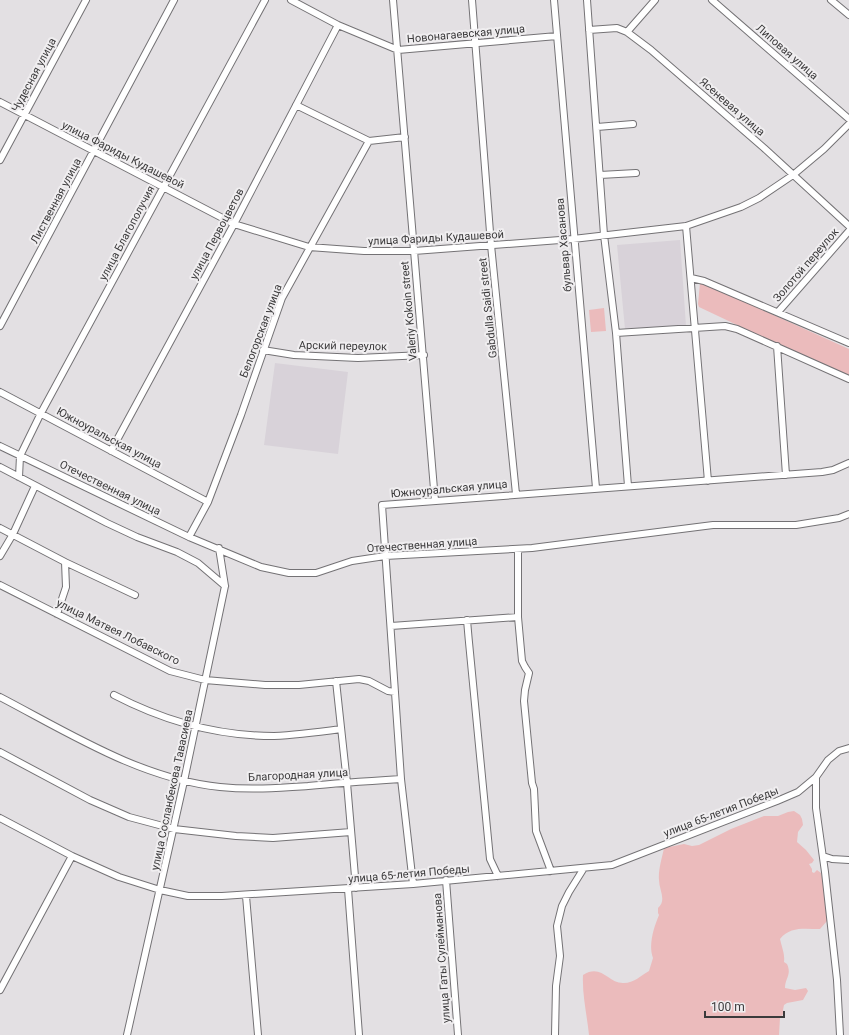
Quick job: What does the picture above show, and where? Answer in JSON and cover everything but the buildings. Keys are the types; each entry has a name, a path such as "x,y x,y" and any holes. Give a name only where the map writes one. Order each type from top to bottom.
{"street":[{"name":"Чудесная улица","path":"0,160 86,0"},
{"name":"Лиственная улица","path":"0,326 174,0"},
{"name":"улица Благополучия","path":"20,456 41,413 265,0"},
{"name":"Новонагаевская улица","path":"291,0 338,25 398,50 557,36"},
{"name":"Valeriy Kokoin street","path":"393,0 424,355 435,502"},
{"name":"Gabdulla Saidi street","path":"472,0 492,245 516,494"},
{"name":"бульвар Хасанова","path":"554,0 573,239 596,488"},
{"path":"587,0 604,236 616,333 628,486"},
{"path":"627,32 655,0"},
{"name":"Липовая улица","path":"712,0 849,119"},
{"path":"831,0 849,15"},
{"name":"улица Первоцветов","path":"111,450 234,224 338,25"},
{"name":"Ясеневая улица","path":"590,30 617,28 627,32 651,50 849,226"},
{"name":"улица Фариды Кудашевой","path":"0,102 234,224 309,247 364,252 414,251 573,239 686,226 741,207 759,198 793,176 824,149 849,124"},
{"path":"296,105 368,141 405,137"},
{"path":"597,127 633,124"},
{"name":"Белогорская улица","path":"189,537 208,502 241,415 282,298 368,141"},
{"path":"600,175 636,173"},
{"path":"686,226 708,481"},
{"name":"Золотой переулок","path":"778,312 849,231"},
{"path":"691,278 704,281 849,343"},
{"path":"616,333 725,326 777,346 849,379"},
{"path":"777,346 786,475"},
{"name":"Арский переулок","path":"263,350 294,355 358,358 424,355"},
{"name":"Южноуральская улица","path":"0,392 208,502"},
{"name":"Отечественная улица","path":"0,446 189,537 261,567 289,573 316,573 352,561 385,556 518,549 713,525 796,525 839,518 849,514"},
{"path":"19,477 20,456"},
{"name":"Южноуральская улица","path":"413,884 401,778 382,505 822,472 833,470 849,463"},
{"path":"0,467 136,537 177,552 198,563 225,586"},
{"path":"0,556 13,534 35,486"},
{"path":"0,528 65,562 136,595"},
{"name":"улица Сосланбекова Тавасиева","path":"127,1035 174,829 225,586 218,548"},
{"path":"518,549 518,617 522,661 530,673 525,690 524,701 532,783 534,789 536,831 551,871"},
{"path":"57,614 66,587 65,562"},
{"name":"улица Матвея Лобавского","path":"0,585 170,671 205,680 265,686 298,685 359,679 369,681 388,691 395,692"},
{"path":"391,626 518,617"},
{"path":"467,620 473,698 480,746 490,860 498,876"},
{"path":"336,681 347,782 356,888"},
{"path":"114,695 160,716 196,726 249,734 274,736 307,734 341,729"},
{"name":"Благородная улица","path":"0,696 119,759 184,781 219,787 255,790 401,778"},
{"name":"улица 65-летия Победы","path":"0,818 72,856 119,877 160,890 188,896 246,896 413,884 612,865 798,792 816,777 828,760 839,751 849,748"},
{"path":"0,752 96,802 129,817 174,829 236,836 273,838 351,832"},
{"path":"816,777 816,808 837,980 840,1035"},
{"path":"0,990 72,856"},
{"path":"823,856 832,859 849,860"},
{"path":"556,1035 556,986 560,956 557,926 566,899 584,868"},
{"name":"улица Гаты Сулейманова","path":"446,880 458,1035"},
{"path":"348,889 359,1035"},
{"path":"246,896 258,1035"}],"shaded area":[{"path":"680,240 686,326 625,329 617,245"},
{"path":"700,283 703,283 849,349 849,378 699,307"},
{"path":"604,308 606,331 591,332 589,310"},
{"path":"275,363 348,372 338,454 264,445"},
{"path":"794,811 800,815 803,825 798,832 797,842 814,860 809,864 812,872 814,873 817,870 821,873 826,896 825,905 828,916 827,921 820,929 793,930 788,932 780,939 784,954 784,962 787,964 789,971 785,988 795,990 806,988 808,991 803,1000 784,1005 784,1013 780,1018 779,1035 589,1035 584,998 583,975 595,971 618,982 628,983 634,981 649,971 653,958 651,947 652,936 659,915 658,908 662,902 659,876 664,848 684,844 692,846 699,845 731,829 764,816 778,816"}]}
